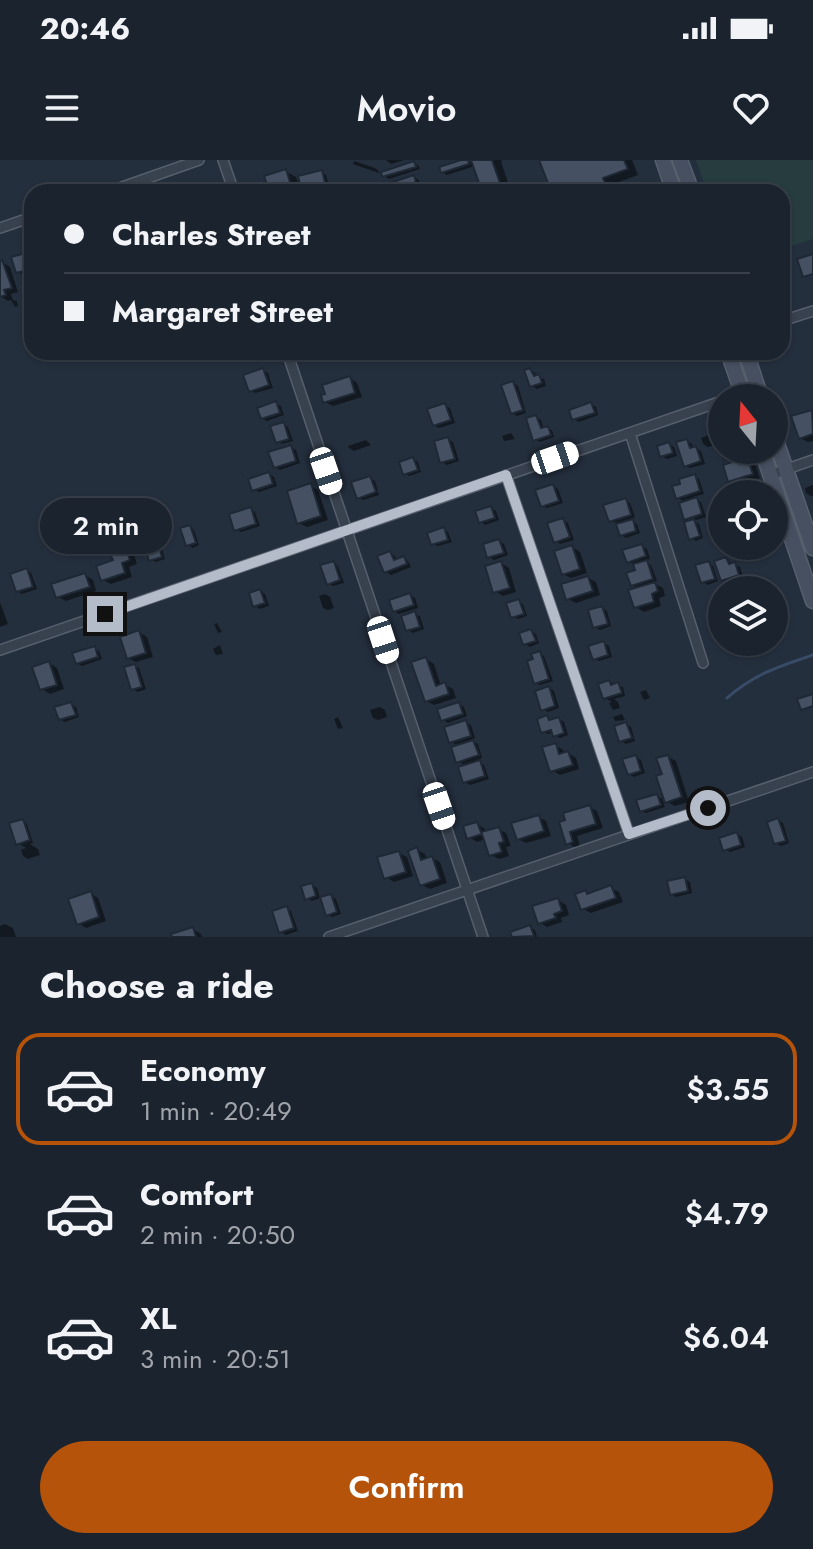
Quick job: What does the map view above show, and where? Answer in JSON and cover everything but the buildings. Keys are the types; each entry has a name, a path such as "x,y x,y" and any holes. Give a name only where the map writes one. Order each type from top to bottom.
{"main road":[{"path":"663,160 671,184"},
{"path":"680,160 689,184"},
{"path":"730,360 736,384"},
{"path":"749,360 757,384"},
{"path":"766,464 813,601"},
{"path":"784,464 813,548"}],"street":[{"path":"131,184 199,160"},
{"path":"223,160 231,184"},
{"path":"0,228 24,220"},
{"path":"790,318 813,311"},
{"path":"290,360 483,937"},
{"path":"0,650 708,406"},
{"path":"630,433 703,663"},
{"path":"770,475 813,460"},
{"path":"506,475 629,834"},
{"path":"329,937 813,772"}],"green space":[{"path":"696,160 813,160 813,239 790,246 790,184 704,184"}],"waterway":[{"path":"727,698 757,677 813,655"}],"route":[{"path":"105,614 506,475 629,834 708,808"}]}
